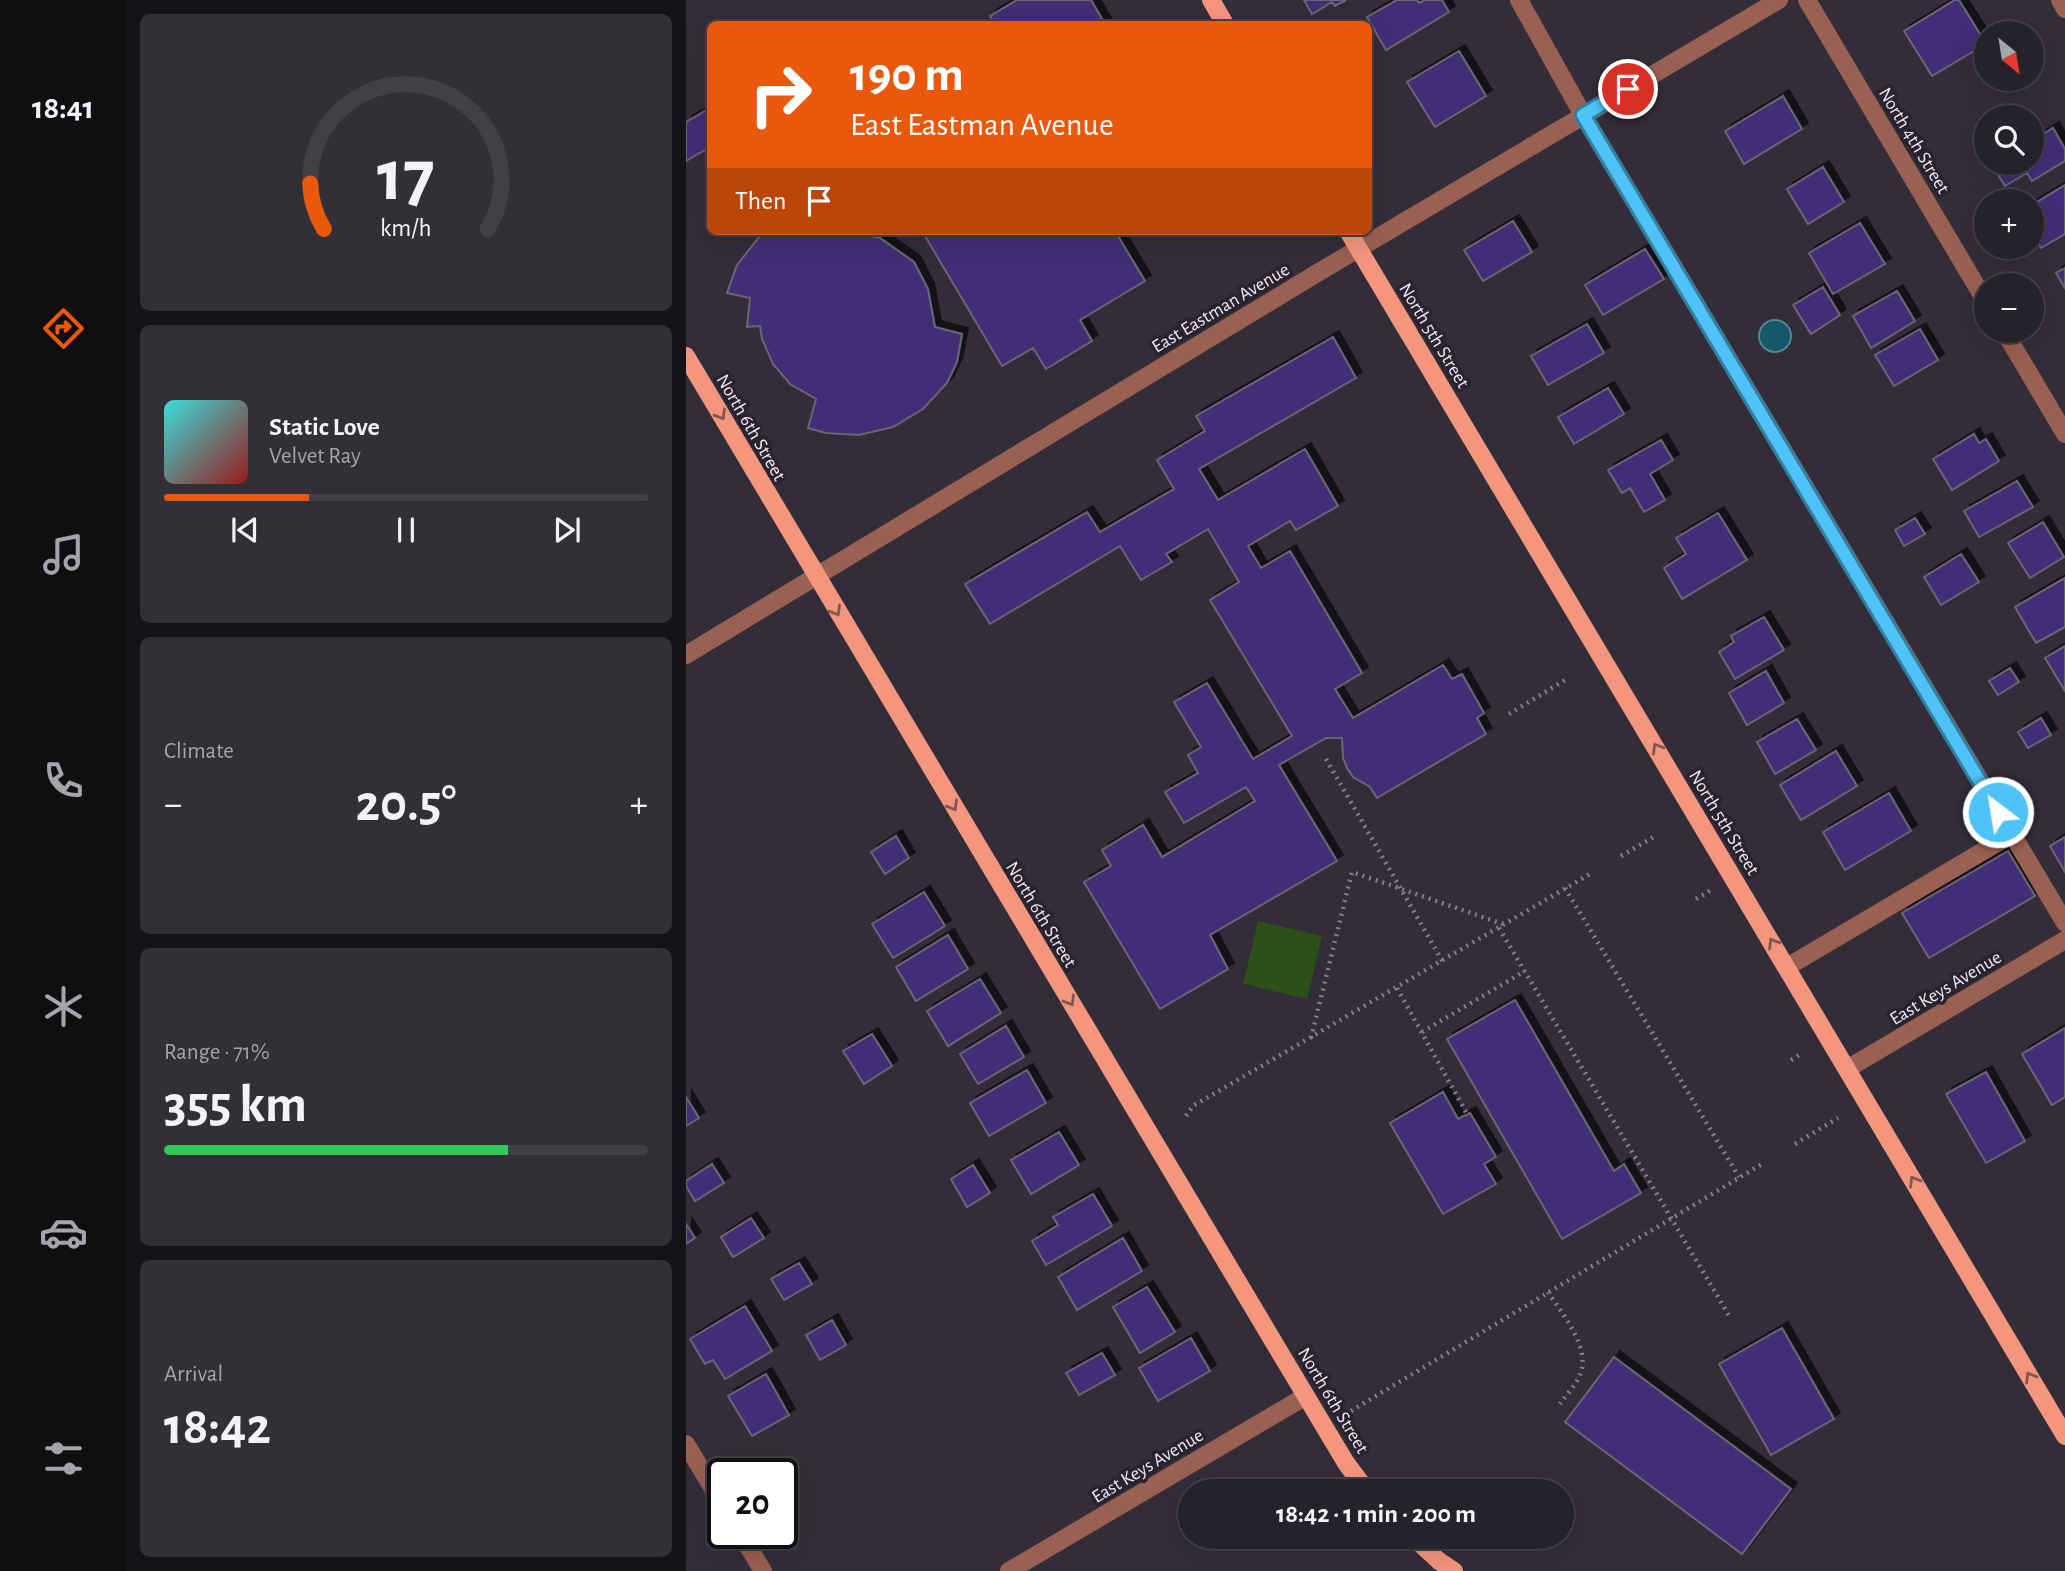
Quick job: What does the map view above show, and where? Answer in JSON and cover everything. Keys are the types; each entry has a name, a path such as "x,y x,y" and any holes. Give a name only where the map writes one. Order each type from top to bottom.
{"main road":[{"path":"1211,0 1223,21"},
{"name":"North 5th Street","path":"1350,235 2065,1436"},
{"name":"North 6th Street","path":"686,356 815,576 1358,1479"},
{"path":"1426,1549 1454,1571"}],"street":[{"path":"1519,0 1583,115 2065,923"},
{"name":"East Eastman Avenue","path":"686,655 1358,249 1779,0"},
{"name":"North 4th Street","path":"1807,0 1974,282"},
{"path":"2060,0 2065,9"},
{"path":"2011,343 2065,435"},
{"path":"1787,967 2011,834"},
{"name":"East Keys Avenue","path":"1847,1069 2065,940"},
{"name":"East Keys Avenue","path":"1009,1571 1306,1396"},
{"path":"686,1444 707,1479"},
{"path":"750,1549 763,1571"}],"path":[{"path":"1509,713 1564,680"},
{"path":"1326,759 1443,962"},
{"path":"1621,856 1657,835"},
{"path":"1311,1038 1352,872 1501,926 1731,1319"},
{"path":"1186,1116 1193,1106 1590,874"},
{"path":"1565,888 1739,1177"},
{"path":"1696,899 1714,888"},
{"path":"1422,1032 1525,971"},
{"path":"1397,988 1467,1114"},
{"path":"1791,1060 1801,1054"},
{"path":"1794,1144 1838,1118"},
{"path":"1351,1411 1762,1164"},
{"path":"1548,1292 1578,1340 1583,1360 1580,1376 1560,1404"}],"green space":[{"path":"1258,921 1322,936 1307,999 1243,984"}],"water":[{"path":"1775,320 1786,325 1791,336 1786,347 1775,352 1764,347 1759,336 1764,325"}],"building":[{"path":"1017,0 1091,0 1103,21 993,21 990,16"},
{"path":"1304,0 1346,0 1335,6 1332,2 1312,14"},
{"path":"1397,0 1417,0 1419,3 1425,0 1442,0 1449,12 1386,50 1372,21 1367,17"},
{"path":"1959,0 1974,24 1974,51 1932,76 1904,31"},
{"path":"1459,51 1486,96 1435,127 1407,82"},
{"path":"1783,96 1802,129 1744,164 1725,131"},
{"path":"707,110 707,149 686,161 686,122"},
{"path":"2053,128 2065,149 2065,161 2044,174 2044,134"},
{"path":"1823,167 1844,202 1808,224 1787,189"},
{"path":"1998,175 2024,175 2005,186"},
{"path":"2028,175 2042,175 2032,181"},
{"path":"2065,185 2065,234 2044,246 2044,198"},
{"path":"1513,221 1532,252 1483,281 1464,250"},
{"path":"1860,223 1885,264 1833,294 1809,253"},
{"path":"761,235 866,235 880,238 914,262 928,289 935,327 962,334 957,362 947,383 923,409 893,427 859,435 826,433 808,428 816,399 790,384 773,364 762,339 760,326 747,327 750,298 727,293 737,265"},
{"path":"924,235 1117,235 1145,281 1080,320 1092,341 1046,369 1033,348 1002,366"},
{"path":"1645,249 1664,279 1603,315 1585,285"},
{"path":"2065,268 2065,288 2056,273"},
{"path":"1823,287 1840,315 1811,334 1793,305"},
{"path":"1897,291 1915,321 1871,348 1853,316"},
{"path":"1587,324 1604,353 1548,385 1531,356"},
{"path":"1920,329 1938,360 1894,386 1875,355"},
{"path":"1333,337 1356,378 1199,469 1218,500 1305,449 1338,506 1296,530 1290,521 1248,546 1261,568 1290,551 1362,673 1335,689 1353,718 1443,665 1452,679 1462,674 1484,713 1477,718 1486,734 1377,798 1370,787 1353,777 1347,768 1343,758 1342,738 1326,738 1279,765 1337,861 1210,935 1228,969 1160,1009 1084,882 1111,866 1102,850 1143,825 1162,857 1255,801 1246,787 1184,823 1165,792 1198,773 1188,755 1201,747 1174,702 1207,683 1253,759 1292,736 1210,600 1239,582 1208,529 1166,554 1172,562 1141,580 1120,546 990,624 965,584 1087,512 1100,532 1174,489 1157,460 1205,431 1196,416"},
{"path":"1608,388 1624,414 1574,444 1558,417"},
{"path":"1974,434 1979,443 1986,439 1999,461 1952,490 1933,459"},
{"path":"1661,440 1673,460 1650,474 1665,500 1644,512 1630,488 1622,493 1608,470"},
{"path":"2017,481 2033,507 1979,537 1964,511"},
{"path":"1718,513 1747,560 1682,599 1664,568 1686,554 1676,538"},
{"path":"1915,518 1925,534 1904,546 1895,530"},
{"path":"2043,522 2064,557 2030,578 2008,543"},
{"path":"1961,554 1979,582 1941,605 1924,577"},
{"path":"2065,578 2065,627 2036,643 2015,607"},
{"path":"1764,617 1784,650 1735,679 1719,652 1734,642 1731,636"},
{"path":"2065,646 2065,691 2045,658"},
{"path":"2010,668 2019,682 1998,695 1989,681"},
{"path":"1766,671 1784,703 1747,725 1729,693"},
{"path":"2041,718 2051,735 2028,748 2018,732"},
{"path":"1797,719 1816,750 1775,774 1757,742"},
{"path":"1836,751 1857,786 1801,820 1780,785"},
{"path":"1889,793 1911,831 1845,870 1823,832"},
{"path":"896,836 909,858 885,874 871,852"},
{"path":"2065,837 2065,872 2050,846"},
{"path":"2008,851 2035,896 1929,958 1902,913"},
{"path":"924,892 945,926 893,958 872,924"},
{"path":"948,935 968,969 916,1001 896,967"},
{"path":"980,979 1001,1013 948,1046 927,1011"},
{"path":"1515,1000 1614,1171 1624,1164 1641,1193 1562,1239 1447,1039"},
{"path":"1006,1026 1024,1057 978,1084 960,1054"},
{"path":"2065,1028 2065,1097 2052,1105 2022,1054"},
{"path":"872,1034 892,1066 864,1084 843,1051"},
{"path":"1027,1070 1046,1103 989,1136 970,1103"},
{"path":"1986,1072 2025,1141 1986,1163 1946,1094"},
{"path":"1443,1092 1458,1119 1470,1113 1496,1157 1484,1164 1496,1184 1443,1214 1390,1123"},
{"path":"686,1097 699,1118 686,1126"},
{"path":"1059,1132 1079,1165 1031,1194 1011,1160"},
{"path":"712,1164 724,1183 695,1201 686,1181"},
{"path":"973,1165 990,1193 967,1207 951,1179"},
{"path":"1093,1194 1112,1226 1046,1265 1032,1241 1058,1225 1053,1217"},
{"path":"751,1218 764,1238 733,1257 721,1237"},
{"path":"686,1224 695,1238 686,1244"},
{"path":"1123,1238 1142,1271 1077,1310 1058,1277"},
{"path":"799,1263 812,1284 784,1300 771,1279"},
{"path":"1147,1287 1175,1332 1140,1353 1113,1307"},
{"path":"745,1306 772,1351 725,1379 713,1360 705,1364 690,1339"},
{"path":"832,1320 846,1345 820,1360 806,1335"},
{"path":"1782,1328 1834,1419 1771,1455 1719,1364"},
{"path":"1191,1338 1210,1371 1158,1401 1139,1368"},
{"path":"1102,1353 1115,1375 1079,1395 1066,1373"},
{"path":"1614,1357 1791,1489 1742,1554 1565,1422"},
{"path":"766,1374 789,1415 752,1436 728,1396"}],"route":[{"path":"1628,89 1583,115 1998,812"}]}
